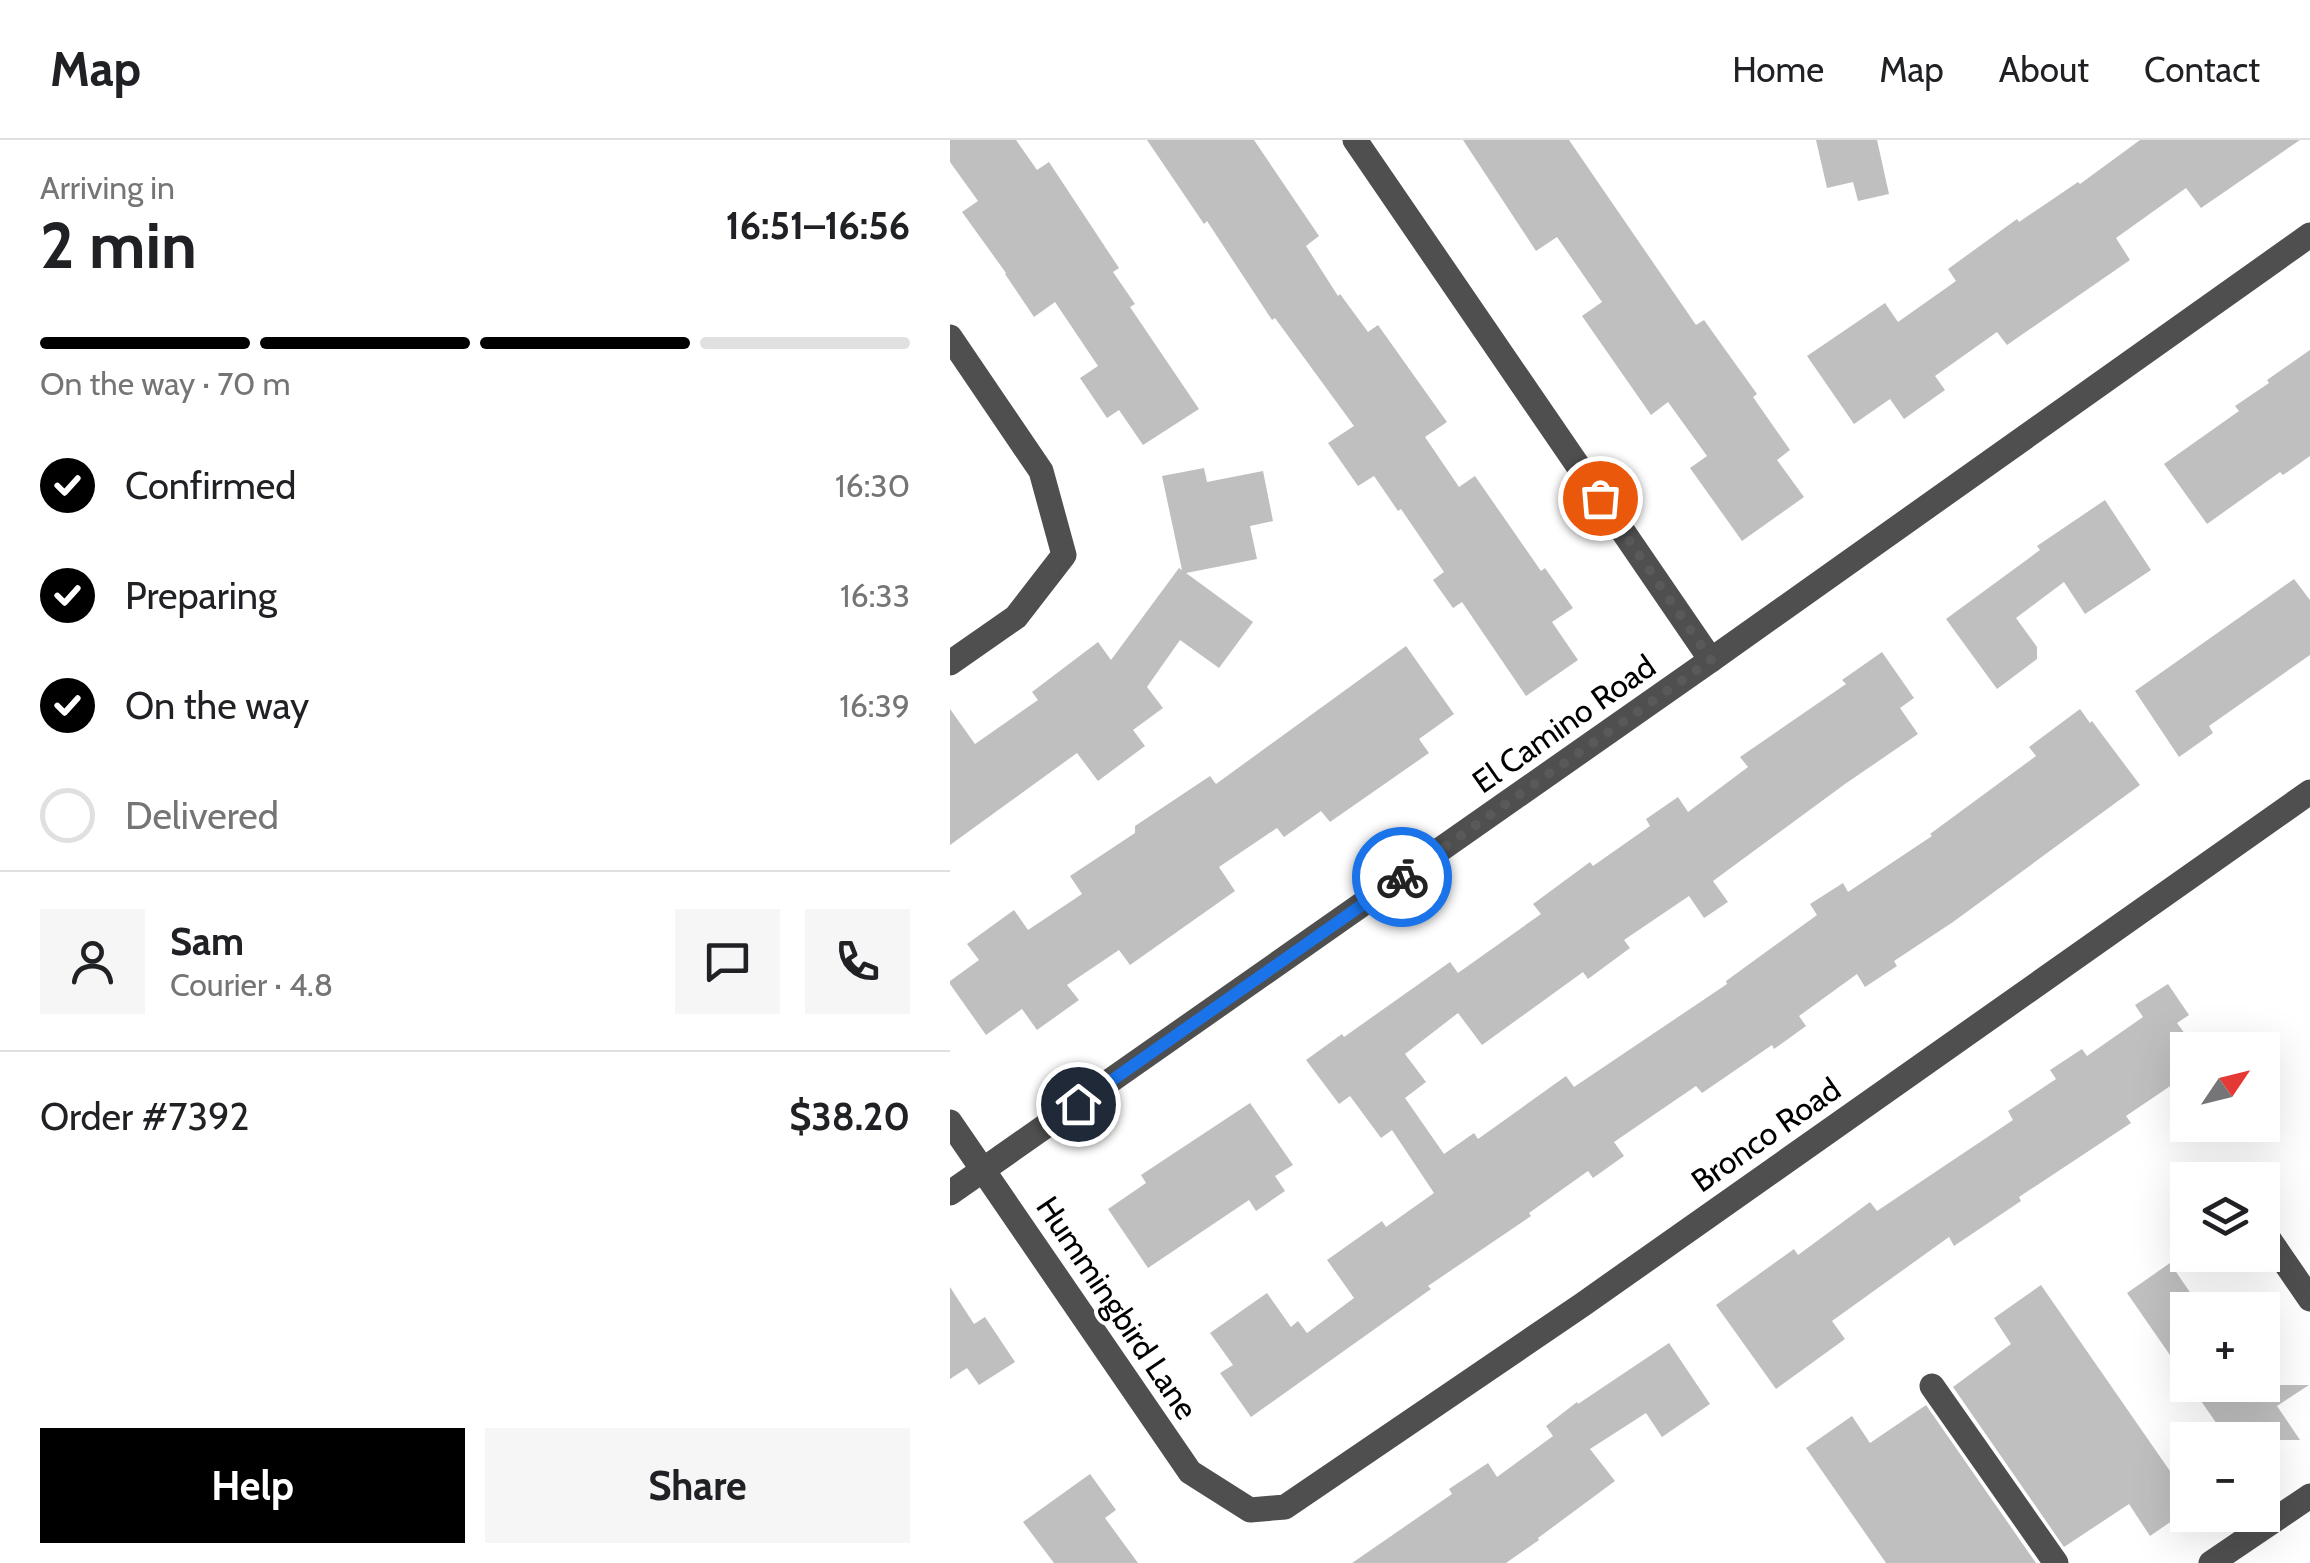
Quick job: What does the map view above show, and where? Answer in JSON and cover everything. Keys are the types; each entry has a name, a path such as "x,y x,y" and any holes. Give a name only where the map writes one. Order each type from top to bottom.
{"street":[{"path":"1355,140 1711,660"},
{"name":"El Camino Road","path":"950,1193 2310,235"},
{"path":"950,337 1041,471 1064,555 1016,617 950,663"},
{"name":"Bronco Road","path":"1250,1510 1285,1507 1598,1294 2310,792"},
{"name":"Hummingbird Lane","path":"950,1122 1190,1472 1250,1510"},
{"path":"2280,1255 2310,1299"},
{"path":"1932,1386 2056,1563"},
{"path":"2212,1563 2310,1496"}],"building":[{"path":"950,140 1016,140 1037,170 1049,162 1119,268 1113,272 1135,304 1130,307 1199,409 1143,445 1119,410 1107,418 1080,378 1098,366 1055,302 1034,317 962,212 978,201 950,162"},
{"path":"1147,140 1254,140 1319,236 1306,246 1338,296 1368,332 1378,325 1447,422 1425,437 1459,487 1475,476 1541,571 1545,568 1573,608 1552,622 1578,660 1526,696 1462,602 1453,608 1433,580 1444,572 1401,509 1398,511 1374,476 1358,486 1328,443 1354,426 1275,318 1272,320 1207,221 1204,224"},
{"path":"1463,140 1569,140 1696,325 1704,320 1757,394 1753,397 1790,450 1777,460 1804,497 1742,541 1690,468 1707,456 1668,402 1651,415 1582,316 1602,302 1557,237 1536,251"},
{"path":"1816,140 1877,140 1889,194 1858,201 1853,182 1827,188"},
{"path":"2140,140 2300,140 2201,208 2186,188 2116,238 2130,260 2007,345 1997,332 1935,376 1945,390 1904,419 1890,399 1854,424 1807,356 1885,303 1898,322 1956,281 1948,269 2017,219 2019,222 2080,184"},
{"path":"2310,350 2310,456 2283,475 2280,472 2207,524 2164,464 2239,411 2235,406"},
{"path":"1204,468 1207,482 1263,471 1273,521 1250,526 1257,559 1186,573 1253,622 1219,668 1180,640 1147,687 1163,708 1133,730 1145,746 1098,781 1077,753 950,845 950,709 975,744 1038,700 1032,692 1098,642 1111,660 1179,568 1182,570 1162,476"},
{"path":"2105,500 2151,570 2085,614 2064,582 2016,618 2037,647 2037,659 1997,689 1946,619 2040,550 2037,546"},
{"path":"2294,579 2310,600 2310,655 2209,726 2213,733 2179,757 2135,691"},
{"path":"1406,646 1454,714 1419,739 1429,753 1330,822 1321,811 1284,837 1277,828 1219,867 1235,891 1130,965 1119,950 1067,985 1079,1000 1037,1030 1022,1009 986,1035 950,984 979,960 967,944 1014,910 1028,930 1082,894 1070,876 1135,833 1135,826 1210,776 1216,784"},
{"path":"1882,652 1914,698 1900,708 1918,734 1713,881 1728,902 1704,918 1689,896 1624,940 1630,948 1588,979 1583,972 1482,1045 1458,1013 1405,1054 1426,1082 1405,1098 1444,1154 1474,1133 1478,1139 1566,1076 1574,1087 1727,984 1817,915 1810,904 1843,883 1848,892 1932,836 2036,756 2029,747 2080,709 2140,785 1894,961 1897,966 1865,987 1857,974 1799,1016 1806,1026 1774,1049 1772,1045 1702,1093 1696,1086 1614,1142 1624,1156 1593,1178 1588,1171 1251,1417 1220,1373 1233,1365 1210,1333 1267,1293 1291,1327 1298,1321 1307,1333 1354,1298 1327,1260 1382,1221 1386,1227 1434,1193 1392,1130 1381,1138 1350,1096 1339,1104 1306,1060 1450,962 1458,973 1541,914 1533,904 1590,862 1593,866 1650,826 1646,819 1678,797 1688,812 1748,767 1740,757 1846,684 1842,680"},
{"path":"2168,984 2189,1015 2177,1023 2184,1032 2170,1032 2170,1086 2126,1116 2131,1123 2019,1197 2021,1201 1954,1246 1949,1237 1832,1321 1845,1339 1776,1389 1716,1305 1794,1249 1798,1255 1870,1202 1877,1211 2013,1120 2008,1111 2056,1079 2050,1070 2082,1049 2087,1056 2143,1017 2135,1005"},
{"path":"1250,1103 1293,1165 1275,1176 1285,1191 1256,1211 1249,1200 1148,1268 1108,1209 1146,1183 1141,1175"},
{"path":"2170,1263 2170,1272 2176,1272 2190,1292 2170,1292 2170,1355 2127,1293"},
{"path":"2041,1285 2170,1471 2170,1522 2150,1536 2129,1504 2064,1547 1953,1387 2011,1344 1994,1318"},
{"path":"950,1287 974,1324 985,1317 1015,1362 979,1385 967,1368 950,1379"},
{"path":"1669,1343 1710,1404 1662,1437 1646,1413 1590,1449 1615,1481 1506,1563 1352,1563 1452,1494 1449,1489 1488,1463 1497,1477 1553,1436 1546,1426"},
{"path":"2280,1385 2309,1385 2277,1406 2300,1440 2280,1440 2280,1422 2216,1422 2202,1402 2280,1402"},
{"path":"1926,1405 2036,1563 1886,1563 1806,1448 1852,1416 1870,1443"},
{"path":"1090,1474 1116,1510 1105,1518 1138,1563 1054,1563 1023,1522"}],"way so far":[{"path":"1402,877 1711,660 1600,498"}],"route":[{"path":"1078,1104 1402,877"}]}
